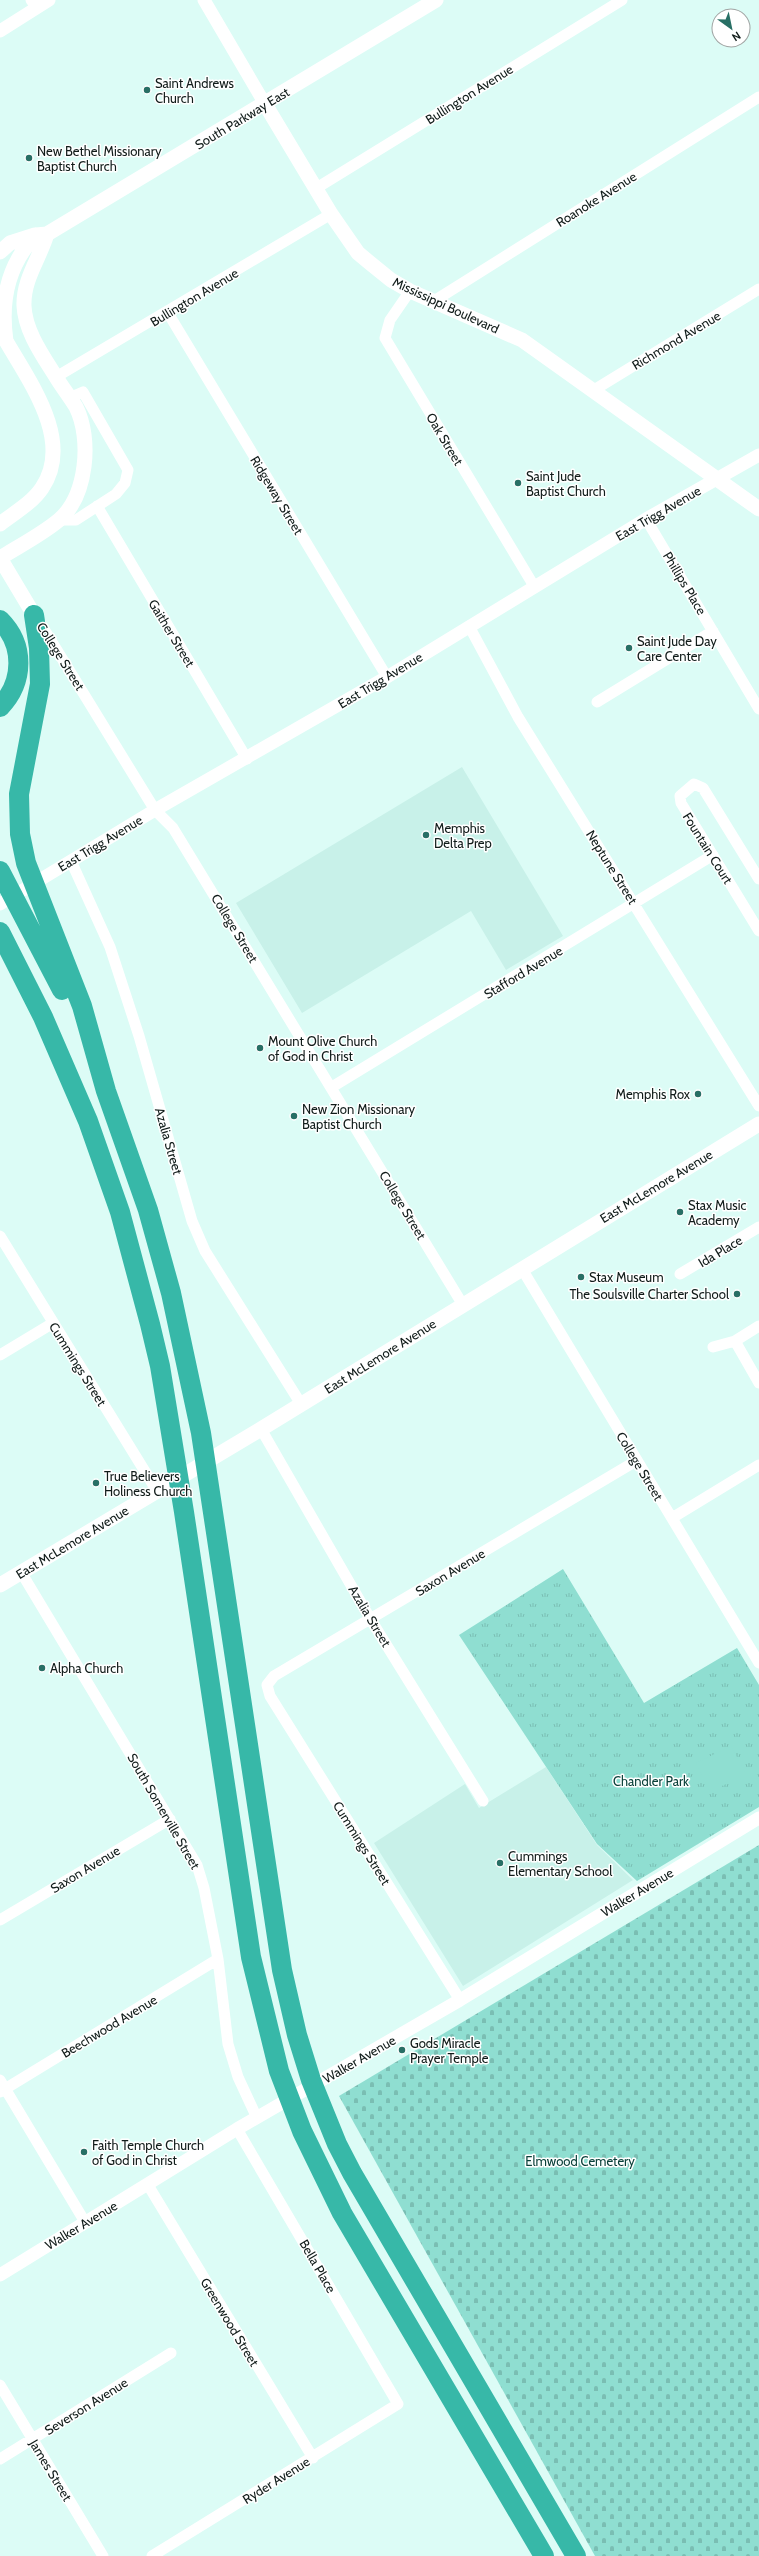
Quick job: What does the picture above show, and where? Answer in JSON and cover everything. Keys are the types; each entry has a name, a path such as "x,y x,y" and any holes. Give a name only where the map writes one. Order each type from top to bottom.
{"highway":[{"path":"34,615 39,648 40,684 19,794 20,834 26,864 82,1006 104,1083 157,1236 196,1402 277,1941 291,2012 304,2057 325,2116 367,2201 576,2556"},
{"path":"0,620 13,637 19,661 15,686 0,706"},
{"path":"0,871 55,974 104,1083"},
{"path":"0,932 15,959 63,1059 88,1121 120,1212 150,1324 160,1366 184,1512 251,1957 279,2071 302,2131 330,2189 363,2249 544,2556"},
{"path":"0,943 15,959"}],"main road":[{"name":"South Parkway East","path":"0,524 24,507 42,488 53,456 42,407 3,338 0,311 3,288 11,267 20,252 42,235 265,104 436,0"},
{"name":"Mississippi Boulevard","path":"265,104 331,214 358,253 391,280 410,291 434,300 522,340 718,478 759,509"},
{"name":"South Parkway East","path":"0,252 10,243 42,235"},
{"path":"0,558 59,520 77,491 85,459 81,424 76,407 56,377 29,328 24,305 29,278 42,235"},
{"name":"College Street","path":"0,558 34,615"},
{"name":"East McLemore Avenue","path":"0,1585 236,1445 759,1124"}],"street":[{"path":"0,31 33,4 49,0"},
{"name":"Mississippi Boulevard","path":"204,0 265,104"},
{"name":"Bullington Avenue","path":"316,189 622,0"},
{"name":"Roanoke Avenue","path":"434,300 759,97"},
{"name":"Bullington Avenue","path":"56,377 168,313 331,214"},
{"name":"Richmond Avenue","path":"594,390 759,290"},
{"name":"Oak Street","path":"410,291 390,320 385,338 534,586"},
{"name":"Ridgeway Street","path":"168,313 387,677"},
{"path":"59,520 76,520 116,494 125,483 128,470 83,392 69,398"},
{"name":"East Trigg Avenue","path":"0,904 155,810 247,759 387,677 468,626 646,519 759,455"},
{"name":"Gaither Street","path":"97,506 247,759"},
{"name":"Phillips Place","path":"646,519 759,709"},
{"name":"College Street","path":"34,615 155,810 174,828 463,1305"},
{"name":"Neptune Street","path":"468,626 518,716 759,1106"},
{"path":"597,702 713,631"},
{"name":"Fountain Court","path":"759,879 703,788 694,784 680,796 681,803 713,855 755,916 759,931"},
{"name":"Stafford Avenue","path":"332,1087 713,855"},
{"name":"Azalia Street","path":"71,861 110,947 139,1036 192,1221 205,1251 301,1404"},
{"name":"Ida Place","path":"680,1274 759,1227"},
{"name":"Cummings Street","path":"0,1236 53,1323 161,1489"},
{"name":"College Street","path":"522,1269 636,1461 759,1663"},
{"path":"0,1355 53,1323"},
{"path":"714,1347 735,1340 759,1326"},
{"path":"735,1340 759,1383"},
{"name":"Azalia Street","path":"261,1429 371,1620 483,1801"},
{"name":"Saxon Avenue","path":"266,1685 274,1676 371,1620 636,1461"},
{"path":"672,1518 759,1465"},
{"name":"South Somerville Street","path":"21,1572 197,1865 204,1888 218,1959 228,2044 238,2077 258,2118"},
{"name":"Cummings Street","path":"266,1685 270,1696 460,2000"},
{"name":"Saxon Avenue","path":"0,1920 170,1818"},
{"name":"Walker Avenue","path":"0,2275 237,2129 460,2000 759,1818"},
{"name":"Beechwood Avenue","path":"2,2087 218,1959"},
{"path":"2,2087 85,2222"},
{"name":"Bella Place","path":"237,2129 398,2404"},
{"name":"Greenwood Street","path":"148,2185 313,2458"},
{"name":"Severson Avenue","path":"0,2459 172,2353"},
{"name":"James Street","path":"0,2385 103,2556"},
{"name":"Ryder Avenue","path":"152,2556 313,2458 398,2404"}],"shaded area":[{"name":"Memphis Delta Prep","path":"462,767 563,936 506,970 471,911 302,1013 236,903"},
{"name":"Cummings Elementary School","path":"546,1767 597,1845 633,1880 463,1986 374,1843 465,1784 479,1808"}],"green space":[{"name":"Chandler Park","path":"563,1569 644,1703 737,1648 759,1685 759,1807 637,1881 597,1844 459,1635"},
{"path":"731,1746 746,1774 710,1792 696,1763"},
{"name":"Elmwood Cemetery","path":"759,1845 759,2556 595,2556 339,2096"}],"place":[{"name":"Saint Andrews Church","path":"147,90"},
{"name":"New Bethel Missionary Baptist Church","path":"29,158"},
{"name":"Saint Jude Baptist Church","path":"518,483"},
{"name":"Saint Jude Day Care Center","path":"629,648"},
{"name":"Memphis Delta Prep","path":"426,835"},
{"name":"Mount Olive Church of God in Christ","path":"260,1048"},
{"name":"Memphis Rox","path":"698,1094"},
{"name":"New Zion Missionary Baptist Church","path":"294,1116"},
{"name":"Stax Music Academy","path":"680,1212"},
{"name":"Stax Museum","path":"581,1277"},
{"name":"The Soulsville Charter School","path":"737,1294"},
{"name":"True Believers Holiness Church","path":"96,1483"},
{"name":"Alpha Church","path":"42,1668"},
{"name":"Cummings Elementary School","path":"500,1863"},
{"name":"Gods Miracle Prayer Temple","path":"402,2050"},
{"name":"Faith Temple Church of God in Christ","path":"84,2152"}]}
